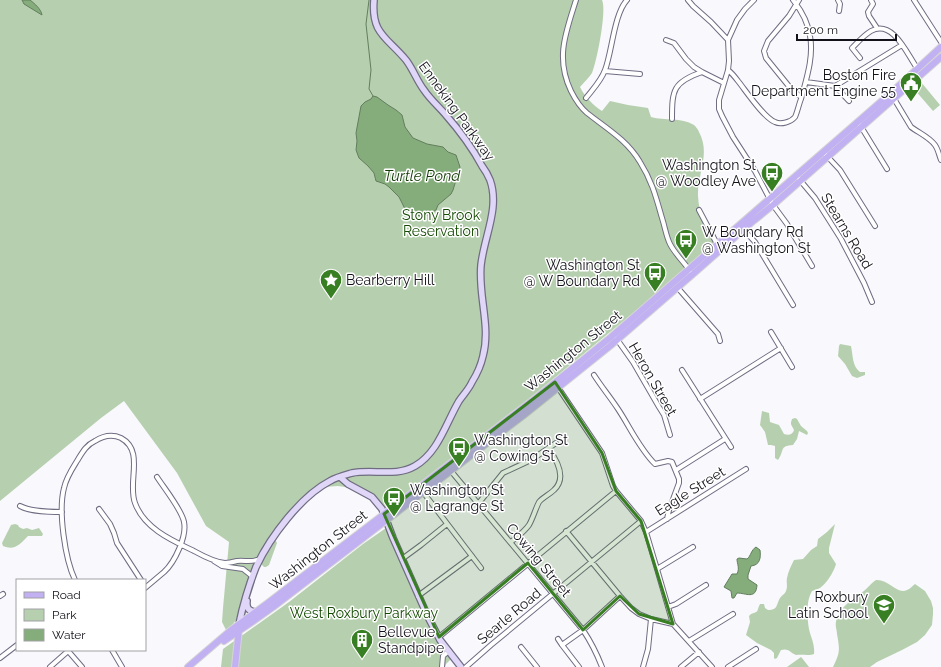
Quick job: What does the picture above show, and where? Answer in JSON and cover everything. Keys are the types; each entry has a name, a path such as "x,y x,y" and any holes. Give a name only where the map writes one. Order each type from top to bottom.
{"main road":[{"name":"Enneking Parkway","path":"239,628 241,615 250,584 261,558 281,526 303,502 317,489 329,481 354,473 406,470 414,467 428,456 461,398 472,383 483,356 485,326 480,278 485,240 493,204 489,179 480,161 457,128 423,89 407,61 378,29 373,14 374,0"},
{"name":"Washington Street","path":"191,666 225,633 239,628 257,612 384,514 532,401 556,385 677,288 741,228 770,198 828,156 891,93 941,47"},
{"name":"Washington Street","path":"616,337 689,268 717,244 773,205 823,151 894,99 941,57"},
{"name":"Washington Street","path":"204,653 239,628 273,607 386,521 526,414 556,385"},
{"path":"340,477 348,484 372,497 379,504 428,617 439,637 461,667"},
{"path":"250,584 246,605 250,611 257,612"},
{"path":"235,667 239,628"}],"street":[{"path":"576,0 562,52 563,66 567,82 575,98 586,112 616,134 640,161 652,185 666,234 671,245 693,274"},
{"path":"688,0 692,6 711,22 728,40"},
{"path":"754,0 737,20 728,40 728,70 719,100 719,109 733,137 754,170 773,205 787,224 812,266"},
{"path":"728,70 769,119 780,124 788,122 795,117 806,82 810,62 810,36 806,21 793,0"},
{"path":"799,0 789,16 768,41 764,51 766,58 792,90 801,97"},
{"path":"838,0 840,4 839,11"},
{"path":"871,0 873,4 868,12 877,28"},
{"path":"914,0 941,42"},
{"path":"586,98 601,80 605,71 618,18 624,1"},
{"path":"860,58 852,48 870,31 877,28 883,29 891,32 897,37 917,68"},
{"path":"666,40 674,43 694,67 724,83"},
{"path":"835,86 902,45"},
{"path":"605,71 640,74"},
{"path":"672,119 673,96 676,88 681,81 702,72"},
{"path":"806,82 835,86 849,100"},
{"path":"891,93 912,127 930,139 936,146 941,160"},
{"path":"859,125 887,169"},
{"path":"823,151 840,170 875,226"},
{"name":"Stearns Road","path":"798,178 815,198 841,240 864,283 872,302"},
{"path":"699,210 717,244"},
{"path":"741,228 755,242 793,305"},
{"path":"677,288 718,334 720,341"},
{"path":"771,332 792,367"},
{"name":"Heron Street","path":"616,337 633,362 664,415 670,435"},
{"path":"700,400 781,348"},
{"path":"682,370 731,447"},
{"path":"594,375 652,461 655,464 668,461 672,462 676,470 679,483 667,519"},
{"path":"556,385 602,452 616,491 641,521 646,532 673,624 712,667"},
{"path":"75,579 67,557 64,537 62,497 70,472 82,452 94,441 108,436 119,437 128,444 134,455 133,496 140,513 147,523 169,539 222,566 244,569 253,577"},
{"path":"676,470 725,439"},
{"path":"478,504 503,473 531,460 556,443"},
{"path":"511,542 529,525 539,503 556,488 560,482 561,478 559,470 555,459 548,448"},
{"name":"Eagle Street","path":"646,532 746,469"},
{"name":"Cowing Street","path":"451,471 583,630 590,640 602,667"},
{"path":"146,586 165,571 181,545 185,532 182,515 157,477"},
{"path":"439,637 616,491"},
{"path":"423,492 482,568"},
{"path":"20,506 30,509 62,512"},
{"path":"99,509 110,524 117,543 140,579"},
{"name":"Searle Road","path":"466,667 641,521"},
{"path":"402,559 447,524"},
{"path":"566,531 631,608 639,614 651,619 673,624"},
{"path":"657,569 693,547"},
{"path":"418,596 472,556"},
{"path":"212,560 228,563 236,561 251,561 261,558"},
{"path":"668,607 676,604 706,585"},
{"path":"562,645 583,630 620,596"},
{"path":"689,641 733,614"},
{"path":"643,667 648,648 651,619"},
{"path":"558,639 580,667"},
{"path":"0,658 16,645"},
{"path":"521,647 537,667"},
{"path":"728,667 756,649"},
{"path":"113,651 122,667"},
{"path":"442,667 443,656 449,651"},
{"path":"50,667 66,652 70,652 82,667"},
{"path":"681,667 698,652"}],"highlighted area":[{"path":"555,382 602,453 616,491 641,521 673,624 639,614 620,596 583,630 528,563 439,637 384,514"}],"green space":[{"name":"Stony Brook Reservation","path":"0,0 602,0 603,14 601,36 596,58 592,73 580,87 595,106 602,111 610,101 648,108 651,117 684,121 696,127 699,131 704,148 703,164 698,188 700,209 703,222 717,244 483,436 380,514 379,508 372,500 353,490 338,486 323,487 289,517 249,578 236,620 226,630 222,622 229,542 206,526 177,473 124,401 101,418 0,501"},
{"path":"921,82 940,105 933,111 914,89"},
{"path":"840,344 851,346 853,360 857,370 860,372 865,372 865,375 857,378 852,376 838,356"},
{"path":"762,411 769,413 770,422 779,425 786,435 793,433 794,430 791,422 792,419 795,418 808,433 807,435 799,431 797,439 793,445 786,446 783,449 778,460 775,458 775,446 768,445 765,432 760,425"},
{"path":"15,524 23,529 27,528 32,530 39,528 43,534 42,536 28,536 20,544 11,548 3,546 2,543 11,525"},
{"path":"835,524 829,553 836,564 835,567 823,585 812,591 808,605 808,625 814,654 796,655 787,650 781,650 775,659 774,653 771,650 757,643 746,635 750,622 749,616 757,612 760,604 764,604 765,608 768,610 776,607 780,598 786,591 787,576 794,560 803,559 817,546 818,539"},
{"name":"West Roxbury Parkway","path":"386,528 416,597 436,637 451,659 445,667 221,667 223,649 289,602 363,544"},
{"path":"275,541 277,543 269,565 264,567 262,565 262,561 266,552"},
{"name":"Roxbury Latin School","path":"876,580 881,580 896,589 903,591 909,589 915,584 925,591 933,608 932,625 925,635 917,642 870,667 833,667 839,651 836,625 837,617 847,604"},
{"name":"Roxbury Latin School","path":"801,657 809,667 787,667"}],"water":[{"path":"22,0 30,0 36,5 42,15 24,4"},
{"name":"Turtle Pond","path":"373,96 377,97 402,115 405,127 413,138 427,144 443,147 448,152 456,155 460,167 453,190 451,194 438,205 436,210 427,215 420,216 405,209 399,197 385,184 376,181 374,173 359,158 356,150 356,133 361,106"},
{"path":"756,547 760,550 760,558 758,563 751,566 748,575 748,579 757,585 755,593 750,595 737,593 734,598 732,598 731,591 724,587 732,574 737,574 738,572 737,559 747,559"}],"waterway":[{"path":"369,0 366,24 371,70 369,89 373,96"}],"place":[{"name":"Boston Fire Department Engine 55","path":"911,102"},
{"name":"Washington St @ Woodley Ave","path":"772,192"},
{"name":"W Boundary Rd @ Washington St","path":"686,260"},
{"name":"Washington St @ W Boundary Rd","path":"655,292"},
{"name":"Bearberry Hill","path":"331,300"},
{"name":"Washington St @ Cowing St","path":"459,468"},
{"name":"Washington St @ Lagrange St","path":"394,518"},
{"name":"Roxbury Latin School","path":"884,624"},
{"name":"Bellevue Standpipe","path":"362,660"}]}
